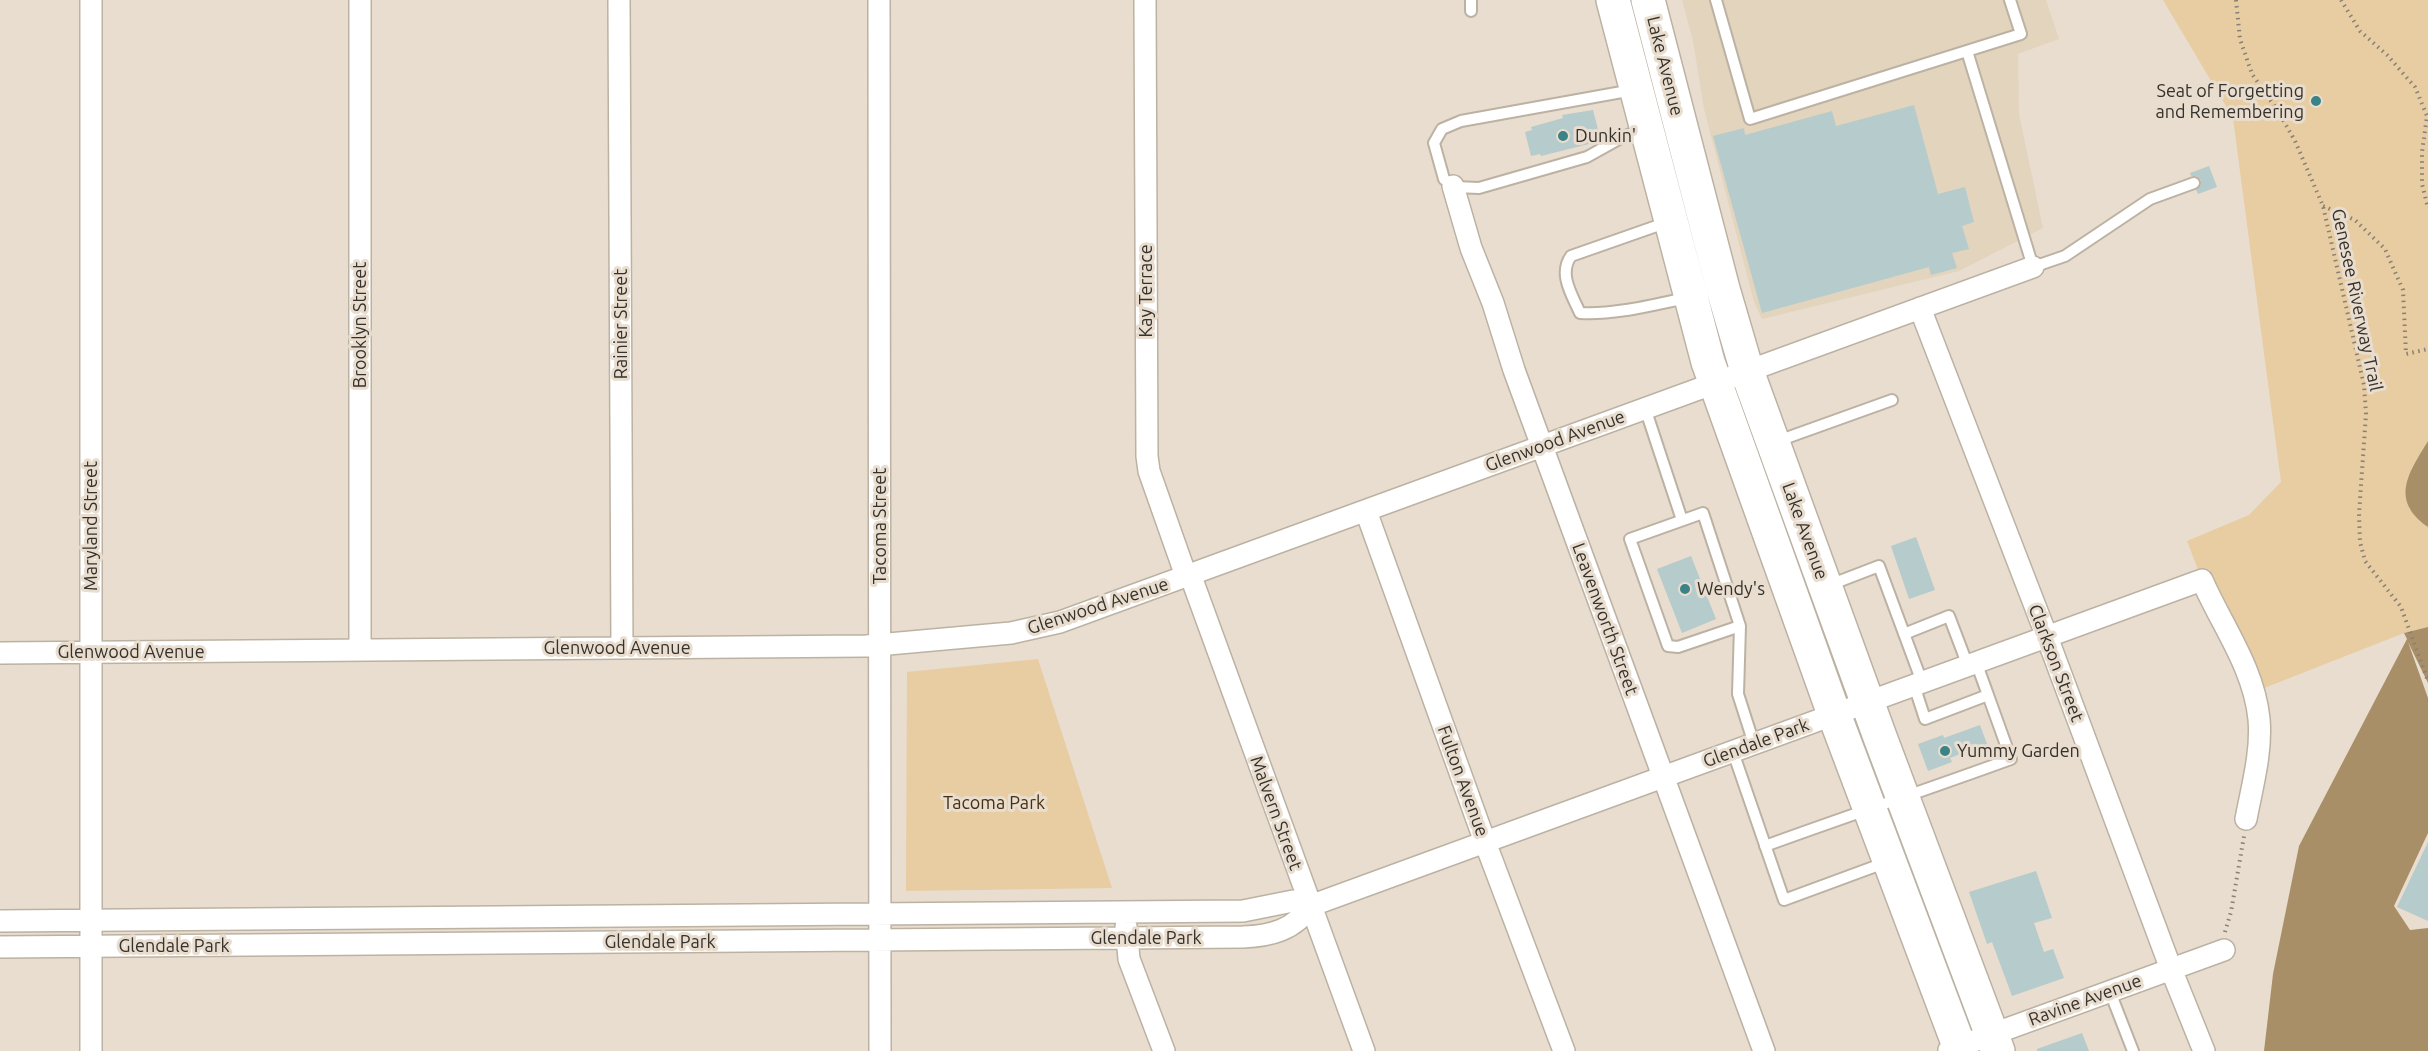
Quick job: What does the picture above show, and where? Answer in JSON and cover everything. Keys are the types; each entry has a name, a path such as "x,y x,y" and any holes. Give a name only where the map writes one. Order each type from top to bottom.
{"main road":[{"name":"Lake Avenue","path":"1613,0 1652,86 1707,293 1715,383 1756,448 1825,587 1903,799 1906,855 1956,1049"},
{"name":"Lake Avenue","path":"1648,0 1652,86"},
{"name":"Lake Avenue","path":"1707,293 1747,371 1756,448 1834,714 1869,807 1906,855 1995,1043"}],"street":[{"name":"Maryland Street","path":"91,0 91,1051"},
{"name":"Brooklyn Street","path":"360,0 360,650"},
{"name":"Rainier Street","path":"619,0 622,648"},
{"name":"Tacoma Street","path":"879,0 880,1051"},
{"name":"Kay Terrace","path":"1145,0 1147,456 1149,471 1188,575"},
{"name":"Leavenworth Street","path":"1453,186 1471,248 1488,288 1514,370 1764,1051"},
{"name":"Glenwood Avenue","path":"0,653 880,645 1036,629 2033,267"},
{"name":"Clarkson Street","path":"1920,308 2204,1051"},
{"name":"Fulton Avenue","path":"1366,511 1485,842 1564,1051"},
{"name":"Malvern Street","path":"1188,575 1364,1051"},
{"name":"Glendale Park","path":"0,947 1243,937 1263,935 1296,923 1310,906 2202,580 2248,674 2254,692 2259,734 2245,827"},
{"name":"Glendale Park","path":"0,921 1125,912 1250,910 1293,901 1310,906"},
{"path":"1125,912 1129,959 1164,1051"},
{"name":"Ravine Avenue","path":"1956,1049 1995,1043 2110,992 2224,950"}],"lane":[{"path":"1716,0 1750,119 2021,34 2010,0"},
{"path":"1967,51 2033,267 2065,256 2150,199 2193,183"},
{"path":"1652,86 1461,121 1442,129 1434,143 1444,179 1453,186 1479,188 1587,157 1621,138 1662,125"},
{"path":"1686,217 1571,256 1565,264 1566,282 1580,313 1591,314 1650,306 1707,293"},
{"path":"1756,448 1892,400"},
{"path":"1645,408 1682,520"},
{"path":"1740,626 1678,647 1668,646 1630,539 1703,513 1740,626 1738,694 1754,744"},
{"path":"1825,587 1879,566 1904,634 1925,719 1988,695"},
{"path":"1765,846 1869,807 1903,799 2011,759 1988,695 1949,616 1904,634"},
{"path":"1733,752 1784,900 1906,855"},
{"path":"2110,992 2133,1051"}],"path":[{"name":"Genesee Riverway Trail","path":"2236,0 2240,39 2252,74 2278,111 2295,141 2323,206 2365,399 2366,414 2358,528 2365,561 2397,600 2428,681"},
{"path":"2340,0 2360,31 2387,55 2415,87 2427,116 2422,152 2422,184 2428,208"},
{"path":"2323,206 2355,220 2385,249 2403,290 2406,354 2428,349"},
{"path":"2224,950 2224,936 2231,912 2245,827"}],"shaded area":[{"path":"1682,0 2046,0 2059,39 2018,54 2019,114 2043,228 1959,271 1762,319 1754,302 1704,109 1693,41"},
{"path":"2428,441 2428,527 2416,517 2409,507 2406,485 2414,464"},
{"path":"2428,627 2428,683 2408,642 2428,698 2428,833 2394,906 2410,930 2428,928 2428,1051 2264,1051 2273,974 2299,846 2407,639 2404,633"}],"green space":[{"path":"2163,0 2428,0 2428,441 2411,469 2418,520 2428,527 2428,627 2404,633 2254,692 2202,580 2187,541 2249,515 2281,482 2233,118"},
{"name":"Tacoma Park","path":"1038,659 1112,888 906,891 907,672"}],"building":[{"path":"1914,105 1938,194 1965,187 1974,222 1962,226 1969,249 1952,253 1957,268 1931,275 1929,267 1762,313 1713,136 1744,128 1745,135 1832,111 1836,126"},
{"name":"Dunkin'","path":"1593,110 1601,141 1541,156 1540,154 1531,156 1525,132 1532,130 1531,127 1563,118 1562,115"},
{"path":"2209,166 2217,187 2198,194 2196,190 2201,185 2201,180 2196,176 2191,176 2190,173"},
{"path":"1916,537 1935,590 1909,599 1891,546"},
{"path":"1691,556 1716,619 1682,633 1657,569"},
{"name":"Yummy Garden","path":"1980,725 1987,744 1950,758 1952,762 1928,771 1918,744 1943,735 1944,738"},
{"path":"2428,842 2428,921 2397,907"},
{"path":"2036,871 2052,918 2034,923 2044,952 2053,949 2064,978 2012,996 1992,942 1987,944 1969,892"},
{"path":"2082,1033 2089,1051 2037,1051 2037,1049"}],"place":[{"name":"Seat of Forgetting and Remembering","path":"2316,101"},
{"name":"Dunkin'","path":"1563,136"},
{"name":"Wendy's","path":"1685,589"},
{"name":"Yummy Garden","path":"1945,751"}]}
